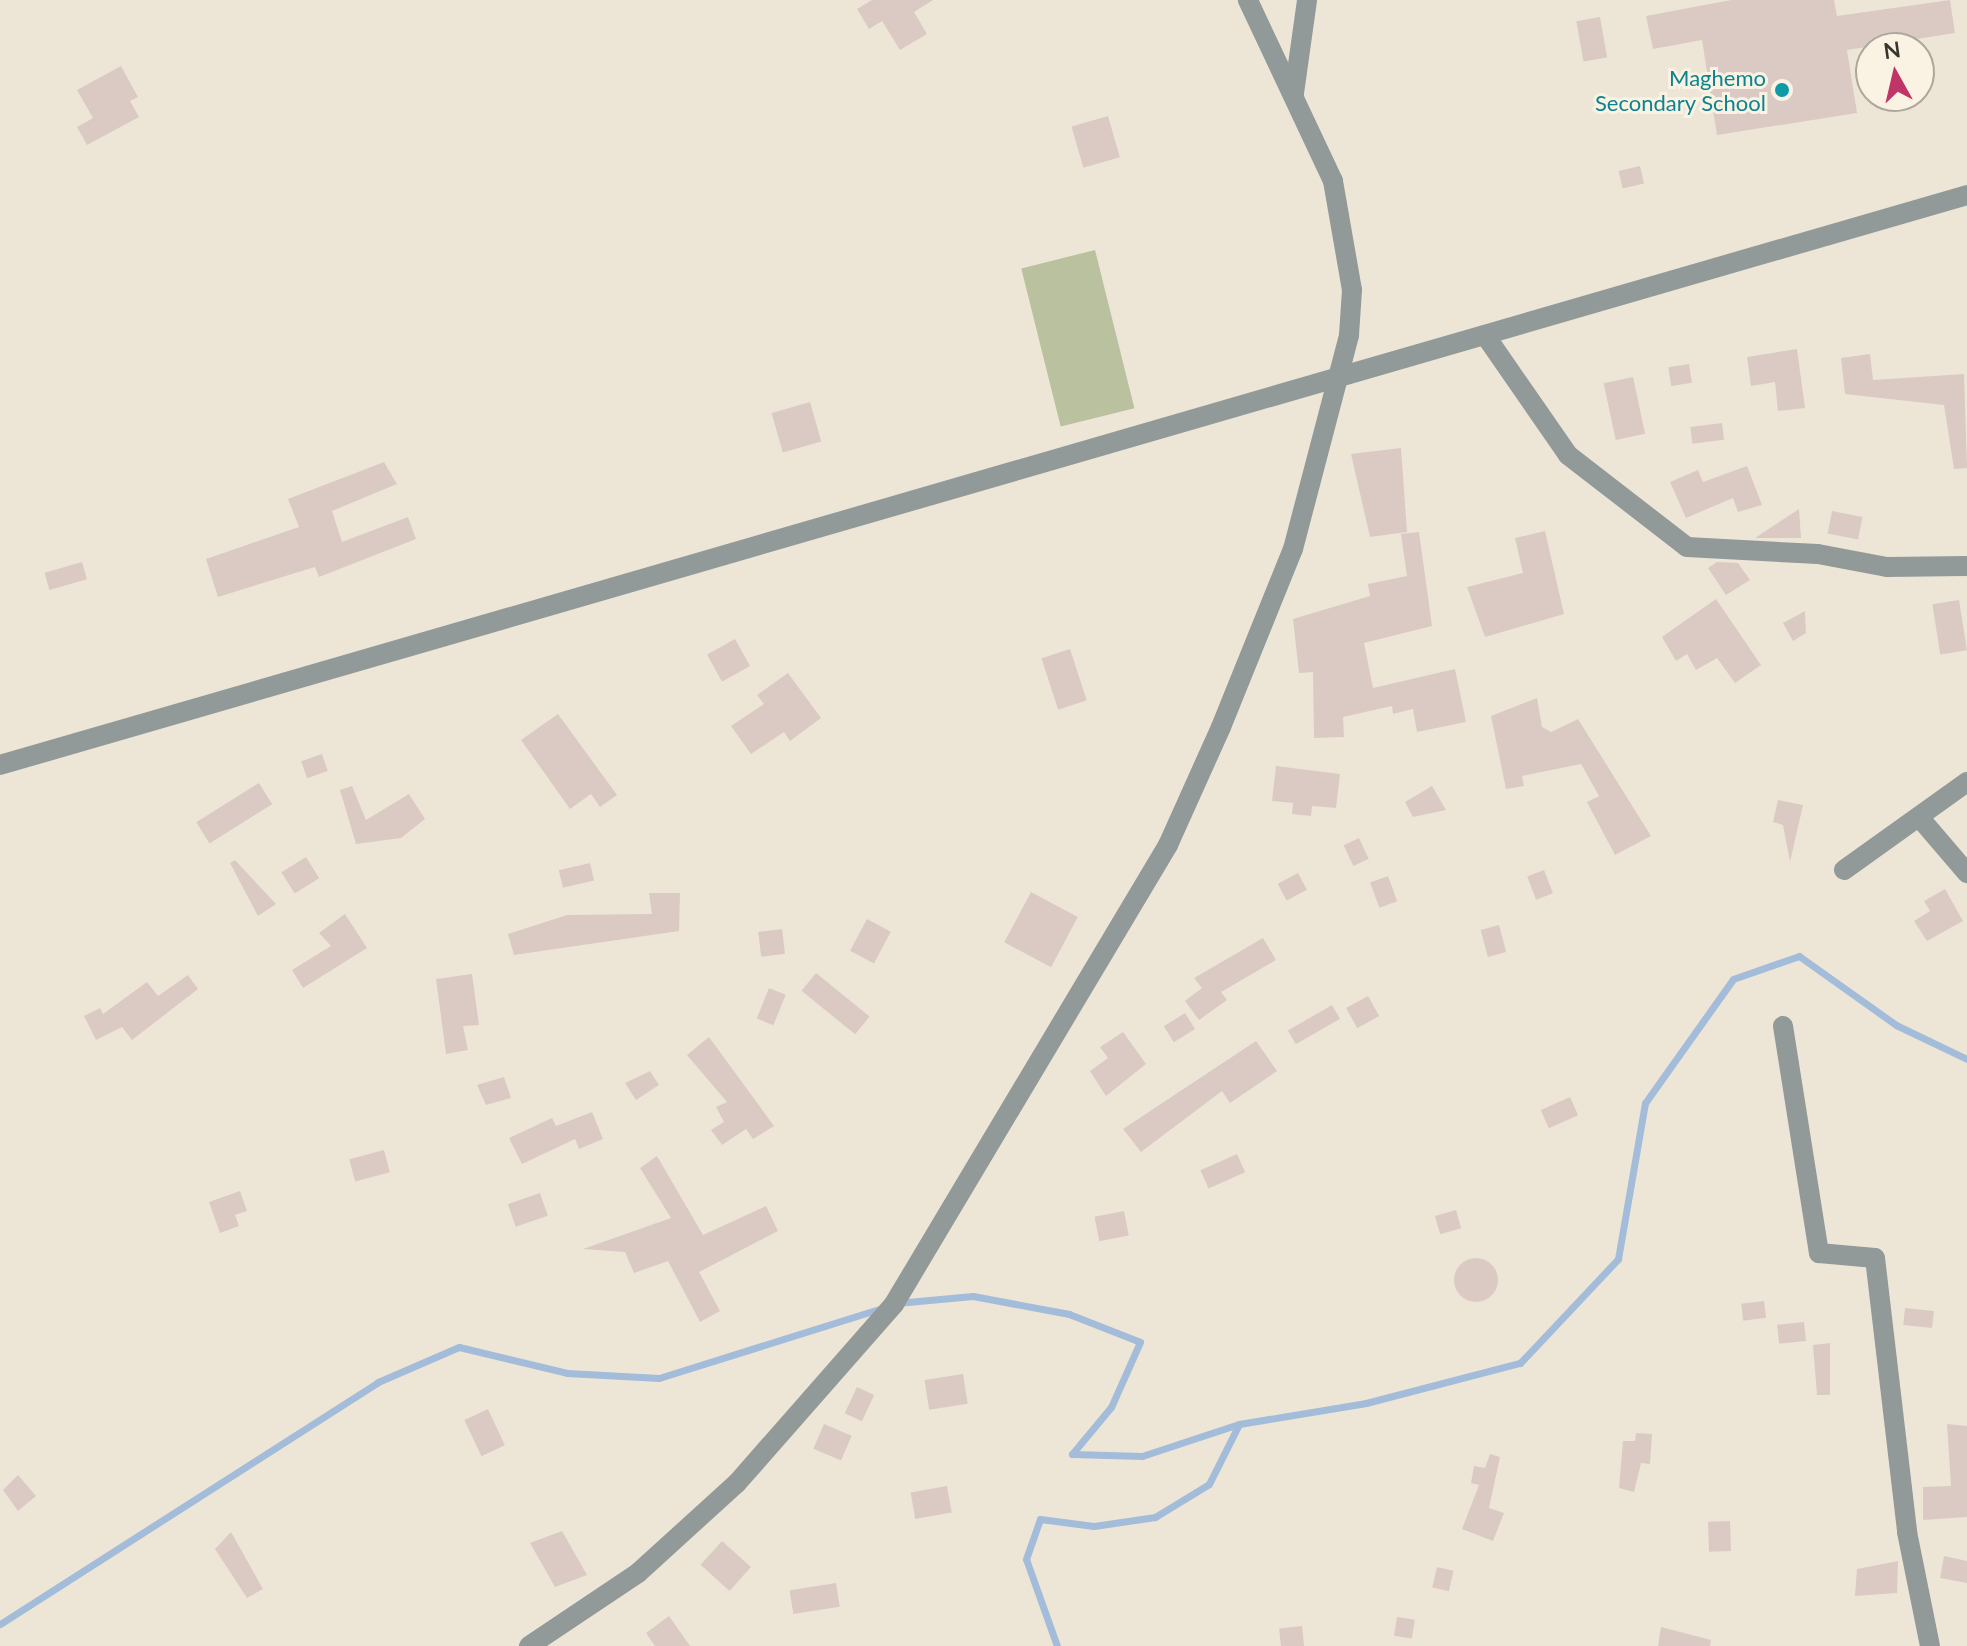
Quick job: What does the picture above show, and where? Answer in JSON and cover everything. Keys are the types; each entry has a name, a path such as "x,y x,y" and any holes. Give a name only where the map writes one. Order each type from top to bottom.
{"street":[{"path":"529,1646 638,1573 737,1483 894,1304 1168,845 1293,549 1349,335 1347,238 1333,181 1248,0"},
{"path":"1294,93 1307,0"},
{"path":"0,765 1337,374 1485,335 1967,195"},
{"path":"1485,335 1568,455 1687,547 1818,554 1887,567 1967,566"},
{"path":"1844,870 1967,782"},
{"path":"1919,817 1967,873"},
{"path":"1783,1026 1819,1253 1875,1258 1907,1532 1930,1646"}],"green space":[{"path":"1095,250 1134,408 1061,427 1021,268"}],"building":[{"path":"872,0 933,0 914,12 927,34 900,50 882,21 869,29 857,9"},
{"path":"1731,0 1834,0 1837,16 1950,0 1955,33 1935,36 1935,32 1855,32 1855,49 1847,50 1857,113 1717,135 1702,40 1653,49 1646,16"},
{"path":"1600,17 1607,57 1583,62 1576,21"},
{"path":"121,66 138,97 130,101 139,117 87,145 77,127 93,118 77,90"},
{"path":"1108,116 1120,157 1083,168 1071,126"},
{"path":"1640,166 1644,184 1623,188 1619,171"},
{"path":"1797,349 1805,408 1778,411 1775,382 1751,386 1747,357"},
{"path":"1870,354 1873,380 1964,374 1967,468 1954,469 1944,405 1845,394 1841,358"},
{"path":"1689,364 1692,383 1671,386 1668,367"},
{"path":"1633,377 1645,434 1616,440 1604,383"},
{"path":"810,402 821,441 783,452 772,413"},
{"path":"1722,423 1724,440 1692,444 1690,427"},
{"path":"1401,448 1407,532 1370,537 1351,454"},
{"path":"384,462 397,484 332,511 342,542 408,517 416,539 319,577 315,567 218,597 206,559 299,527 288,499"},
{"path":"1747,466 1762,505 1738,512 1733,498 1686,518 1670,482 1698,470 1703,482"},
{"path":"1799,509 1801,538 1755,538"},
{"path":"1832,511 1862,517 1858,539 1828,534"},
{"path":"1545,531 1564,614 1485,637 1467,587 1523,573 1515,538"},
{"path":"1419,532 1432,626 1364,643 1373,688 1455,669 1466,722 1417,732 1413,709 1393,714 1392,706 1343,717 1344,737 1314,738 1313,672 1299,673 1293,619 1370,596 1368,584 1407,576 1401,534"},
{"path":"82,562 87,579 49,590 45,573"},
{"path":"1717,562 1738,563 1750,580 1726,595 1708,568"},
{"path":"1716,599 1761,665 1735,683 1717,658 1696,670 1687,654 1676,661 1662,637"},
{"path":"1959,600 1967,650 1940,655 1932,604"},
{"path":"1805,611 1806,633 1793,641 1783,623"},
{"path":"735,639 750,666 722,682 707,655"},
{"path":"1070,649 1087,700 1058,710 1041,658"},
{"path":"788,673 821,718 790,741 784,732 751,754 731,726 764,704 757,695"},
{"path":"1537,698 1542,727 1551,732 1578,719 1651,836 1615,855 1587,802 1599,796 1581,764 1522,776 1524,786 1506,789 1491,716"},
{"path":"558,714 617,795 600,807 591,794 570,809 521,740"},
{"path":"322,754 328,771 307,778 301,761"},
{"path":"1276,766 1340,774 1336,808 1312,806 1311,816 1292,814 1293,803 1272,801"},
{"path":"259,783 272,804 209,843 196,822"},
{"path":"352,786 366,820 409,794 425,819 401,838 356,844 340,790"},
{"path":"1432,786 1446,810 1413,817 1405,802"},
{"path":"1778,800 1803,805 1790,862 1783,825 1773,822"},
{"path":"1359,838 1369,859 1353,866 1344,845"},
{"path":"306,857 319,878 295,894 281,872"},
{"path":"235,860 276,904 258,916 230,863"},
{"path":"590,863 594,881 563,888 559,870"},
{"path":"1544,870 1553,893 1536,900 1527,876"},
{"path":"1298,873 1307,890 1287,901 1278,884"},
{"path":"1388,876 1397,901 1379,908 1370,882"},
{"path":"1945,889 1963,921 1927,941 1914,921 1930,911 1924,901"},
{"path":"1031,892 1078,917 1051,967 1004,942"},
{"path":"649,893 680,893 679,931 514,955 508,934 567,915 652,914"},
{"path":"345,914 367,948 303,988 292,970 331,946 319,933"},
{"path":"867,919 891,932 874,963 850,951"},
{"path":"1499,925 1506,952 1488,957 1481,930"},
{"path":"782,929 785,954 761,957 758,932"},
{"path":"1263,938 1276,960 1221,992 1227,1000 1199,1020 1185,1001 1202,988 1194,978"},
{"path":"816,973 870,1016 855,1034 802,991"},
{"path":"472,974 479,1025 463,1026 468,1050 446,1054 436,979"},
{"path":"188,975 198,989 132,1040 122,1027 96,1040 84,1016 100,1008 103,1014 147,982 158,996"},
{"path":"769,988 786,995 773,1025 757,1019"},
{"path":"1368,996 1379,1016 1357,1028 1346,1008"},
{"path":"1332,1005 1340,1019 1296,1044 1288,1030"},
{"path":"1185,1013 1195,1029 1174,1042 1164,1026"},
{"path":"1123,1032 1146,1064 1106,1096 1090,1071 1108,1058 1100,1047"},
{"path":"709,1037 774,1126 753,1139 746,1129 722,1145 711,1130 724,1122 716,1107 727,1102 687,1055"},
{"path":"1256,1041 1277,1071 1230,1103 1222,1091 1141,1152 1123,1129"},
{"path":"650,1071 659,1085 636,1100 625,1083"},
{"path":"504,1077 511,1098 486,1105 477,1085"},
{"path":"1570,1097 1578,1115 1549,1128 1541,1110"},
{"path":"592,1112 603,1139 579,1149 575,1139 522,1164 509,1138 552,1118 556,1126"},
{"path":"384,1150 390,1172 355,1182 349,1159"},
{"path":"1237,1154 1245,1172 1209,1189 1200,1170"},
{"path":"657,1156 703,1235 766,1206 778,1231 699,1272 720,1311 700,1322 668,1261 634,1273 625,1252 583,1249 671,1218 640,1168"},
{"path":"240,1191 247,1211 235,1215 239,1226 220,1233 209,1202"},
{"path":"540,1193 548,1216 516,1227 508,1204"},
{"path":"1456,1210 1461,1228 1440,1234 1435,1216"},
{"path":"1124,1211 1129,1236 1099,1241 1095,1217"},
{"path":"1476,1258 1492,1264 1498,1280 1492,1296 1476,1302 1460,1296 1454,1280 1460,1264"},
{"path":"1764,1301 1766,1318 1743,1321 1741,1304"},
{"path":"1905,1308 1934,1311 1932,1328 1903,1325"},
{"path":"1804,1322 1806,1341 1779,1344 1777,1325"},
{"path":"1830,1343 1830,1395 1817,1395 1813,1345"},
{"path":"963,1374 968,1404 929,1410 924,1380"},
{"path":"857,1387 874,1395 862,1421 845,1413"},
{"path":"488,1409 505,1445 481,1456 464,1420"},
{"path":"824,1424 852,1436 841,1461 813,1449"},
{"path":"1947,1424 1967,1426 1967,1517 1923,1520 1923,1487 1951,1486"},
{"path":"1636,1433 1652,1434 1650,1464 1641,1463 1634,1492 1619,1488 1623,1441 1635,1441"},
{"path":"1490,1454 1500,1457 1489,1508 1504,1513 1493,1541 1462,1529 1479,1485 1471,1483 1474,1466 1485,1468"},
{"path":"18,1475 36,1496 18,1511 3,1490"},
{"path":"947,1486 952,1513 915,1519 911,1492"},
{"path":"1730,1521 1731,1551 1709,1552 1708,1522"},
{"path":"562,1531 587,1575 555,1587 530,1543"},
{"path":"231,1532 263,1589 247,1598 215,1549"},
{"path":"722,1541 751,1567 730,1591 701,1565"},
{"path":"1944,1556 1967,1561 1967,1583 1940,1578"},
{"path":"1898,1561 1897,1593 1855,1596 1857,1569"},
{"path":"1437,1567 1454,1571 1449,1591 1432,1587"},
{"path":"836,1583 840,1607 793,1614 790,1590"},
{"path":"669,1616 690,1646 655,1646 646,1633"},
{"path":"1397,1617 1415,1620 1412,1639 1394,1636"},
{"path":"1302,1626 1304,1646 1281,1646 1279,1628"},
{"path":"1661,1627 1711,1640 1710,1646 1658,1646"}],"waterway":[{"path":"897,1303 973,1296 1069,1314 1140,1342 1111,1407 1072,1454 1142,1456 1239,1424 1366,1403 1520,1363 1618,1259 1645,1103 1733,979 1799,956 1896,1025 1967,1059"},
{"path":"0,1624 378,1382 459,1347 567,1373 659,1378 882,1308"},
{"path":"1057,1646 1026,1559 1040,1519 1094,1526 1155,1517 1209,1484 1239,1424"}],"place":[{"name":"Maghemo Secondary School","path":"1782,90"}]}
